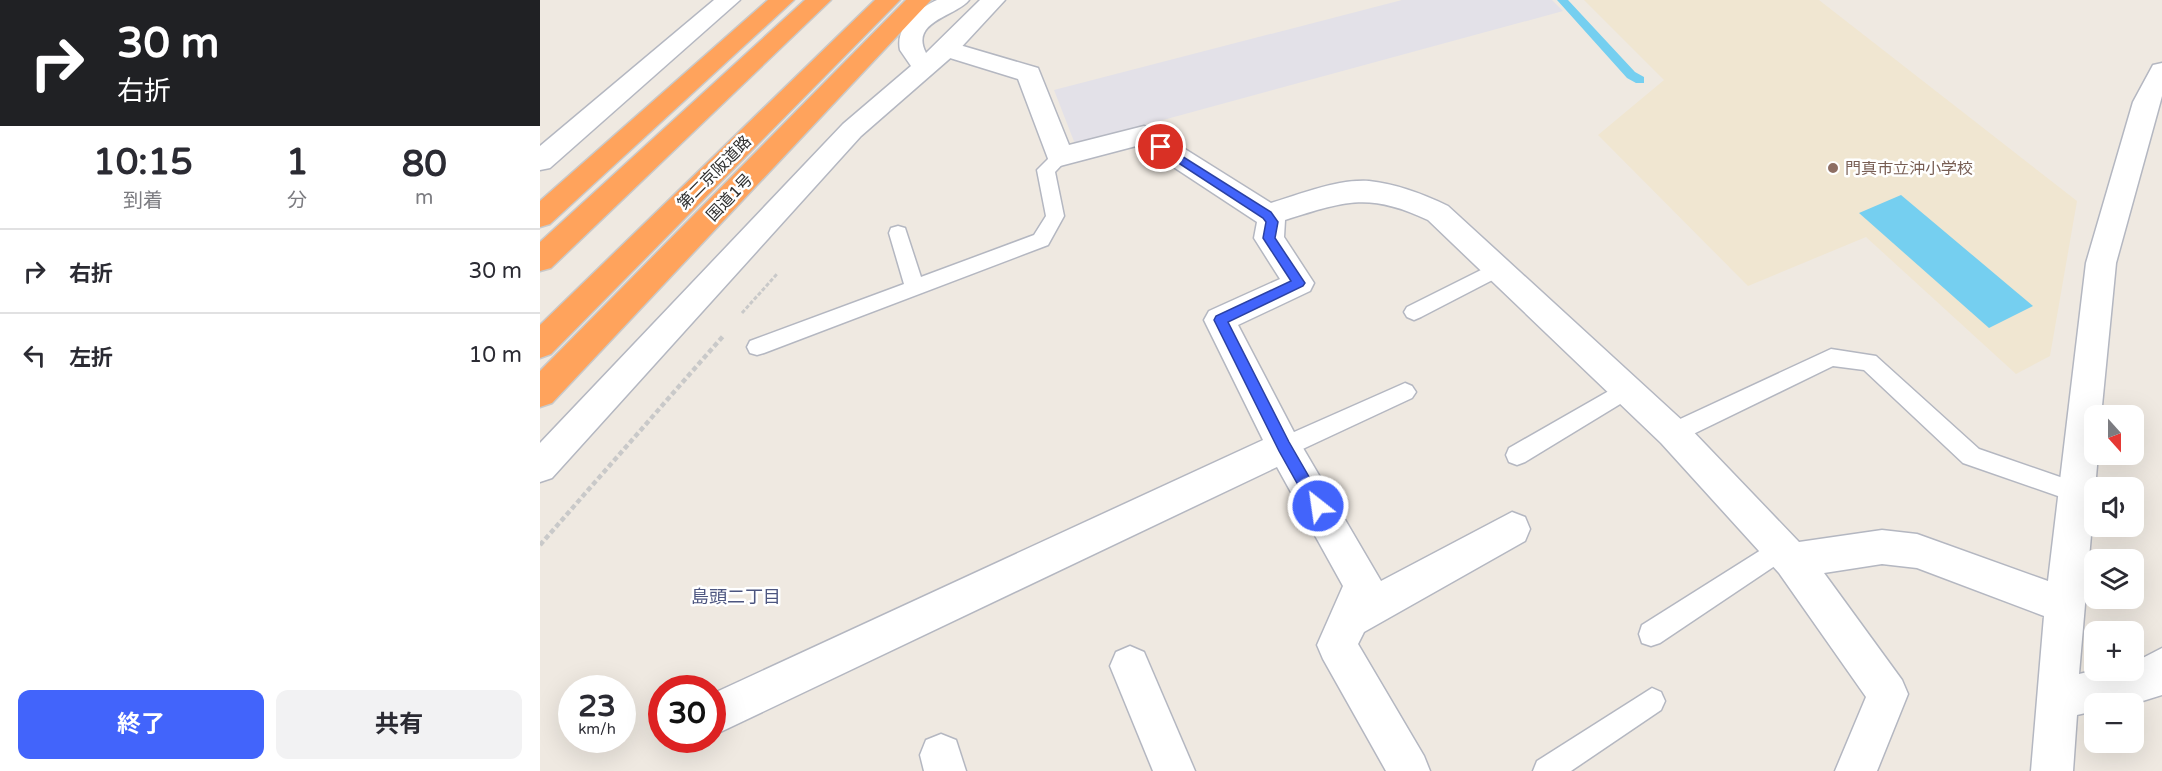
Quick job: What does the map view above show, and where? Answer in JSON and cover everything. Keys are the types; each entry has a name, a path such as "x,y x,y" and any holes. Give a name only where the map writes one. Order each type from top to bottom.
{"highway":[{"path":"540,217 783,0"},
{"path":"540,260 819,0"},
{"name":"第二京阪道路","path":"540,345 888,0"},
{"name":"国道1号","path":"540,393 919,0"}],"street":[{"path":"540,161 728,0"},
{"path":"957,0 924,18 915,28 911,41 911,52 917,61 947,57 1029,74 1060,157 1144,135 1267,215 1272,222 1269,238 1299,283 1220,320 1284,447 1363,584 1337,645 1409,771"},
{"path":"540,467 852,130 947,57 993,0"},
{"path":"2056,768 2064,605 2078,493 2100,263 2146,102 2162,71"},
{"path":"1267,215 1329,196 1368,191 1390,193 1423,204 1438,213 1499,268 1672,433 1786,555 1888,694 1856,771"},
{"path":"726,709 1284,447"},
{"path":"1350,619 1512,529"},
{"path":"1786,555 1881,547 1917,551 2064,605"},
{"path":"1130,666 1174,771"},
{"path":"2058,698 2147,681 2162,668"}],"lane":[{"path":"757,347 1041,240 1055,216 1046,170 1060,157"},
{"path":"898,233 915,288"},
{"path":"1413,312 1499,268"},
{"path":"1672,433 1831,357 1869,362 1971,456 2078,493"},
{"path":"1517,455 1628,390"},
{"path":"1284,447 1405,392"},
{"path":"1651,634 1786,555"},
{"path":"1547,771 1652,701"}],"shaded area":[{"path":"1402,0 1552,0 1563,11 1075,144 1054,90"},
{"name":"門真市立沖小学校","path":"1584,0 1819,0 2077,201 2050,356 2016,374 1866,237 1748,286 1598,135 1664,80"}],"water":[{"path":"1901,195 2033,306 1989,328 1859,213"}],"waterway":[{"path":"1562,0 1631,75 1640,80"}],"place":[{"name":"門真市立沖小学校","path":"1833,168"}],"district":[{"name":"島頭二丁目","path":"736,597"}],"route":[{"path":"1161,147 1267,215 1272,222 1269,238 1299,283 1220,320 1284,447 1318,506"}]}
